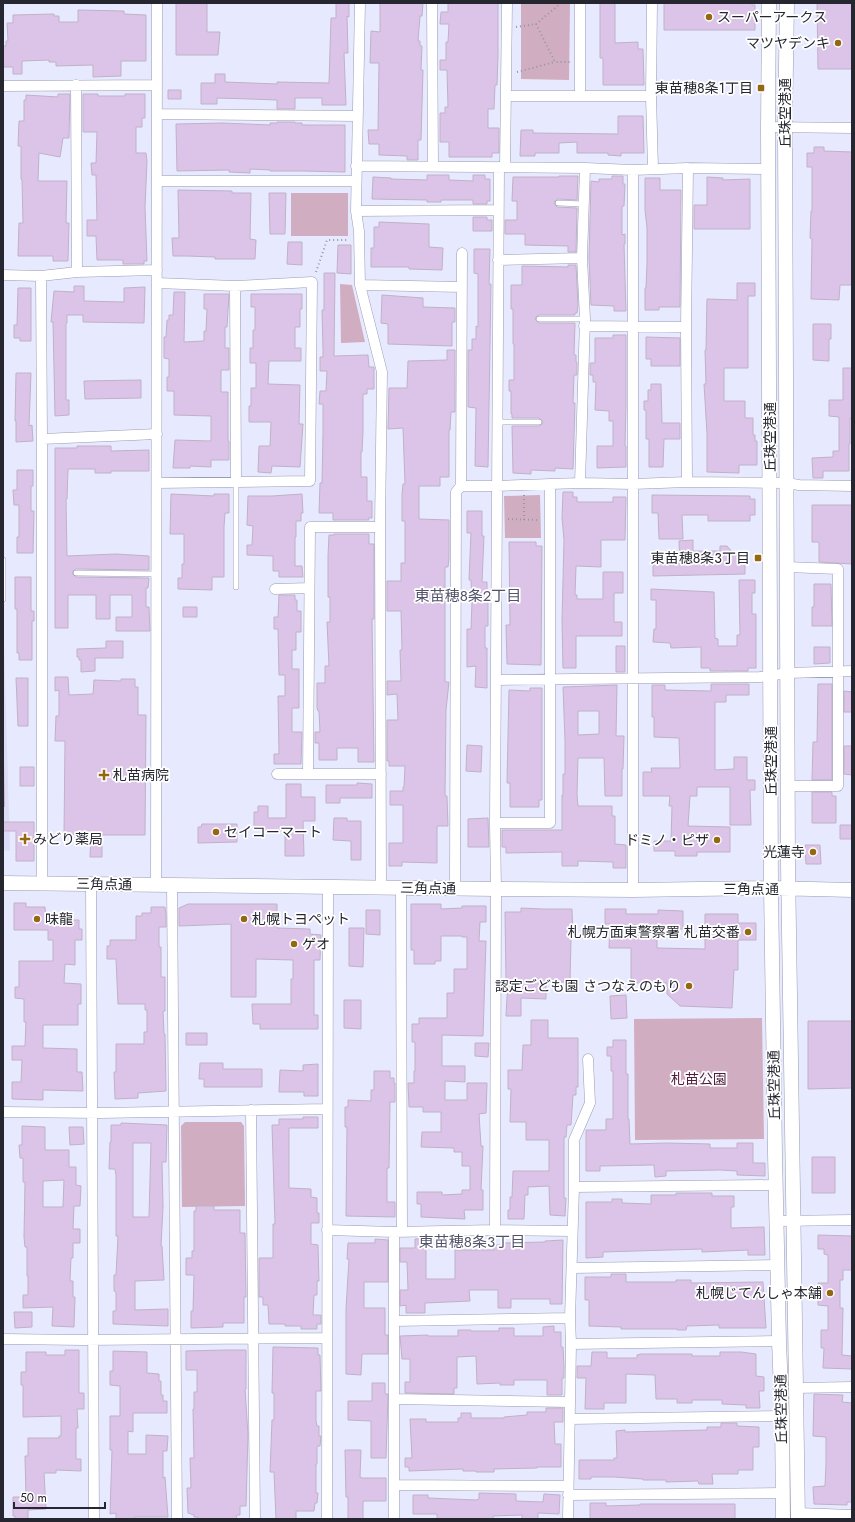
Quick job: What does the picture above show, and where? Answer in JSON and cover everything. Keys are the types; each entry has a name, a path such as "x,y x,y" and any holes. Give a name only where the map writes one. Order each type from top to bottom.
{"main road":[{"name":"丘珠空港通","path":"769,3 768,127 772,888 783,1519"},
{"name":"丘珠空港通","path":"787,3 785,127 788,786 795,1388 798,1516"},
{"name":"三角点通","path":"3,883 496,889 633,890 772,888 852,890"}],"street":[{"path":"156,885 157,3"},
{"path":"360,3 356,166 356,211 359,231 360,285 382,372 380,527 381,888"},
{"path":"432,3 433,166"},
{"path":"495,1230 498,210 506,96 507,3"},
{"path":"580,3 580,95"},
{"path":"652,3 651,96 653,169"},
{"path":"76,85 77,272"},
{"path":"3,86 157,86"},
{"path":"506,96 651,96"},
{"path":"157,114 357,116"},
{"path":"768,127 852,128"},
{"path":"356,166 585,168 633,170 688,168 769,169"},
{"path":"580,483 584,323 582,258 585,168"},
{"path":"687,482 686,327 688,168"},
{"path":"633,170 633,890"},
{"path":"157,181 356,181"},
{"path":"356,211 498,210"},
{"path":"455,888 456,492 461,486 462,253"},
{"path":"498,260 582,258"},
{"path":"3,275 41,276 77,272 157,270"},
{"path":"41,276 42,883"},
{"path":"157,283 235,286 312,282 310,482 157,484"},
{"path":"360,285 462,287"},
{"path":"235,286 236,482"},
{"path":"584,323 686,327"},
{"path":"42,439 157,434"},
{"path":"461,486 687,482 787,483 799,485 852,486"},
{"path":"495,823 550,823 550,484"},
{"path":"308,774 310,527 380,527"},
{"path":"787,567 838,569 838,786 788,786"},
{"path":"275,589 309,588"},
{"path":"497,680 760,677 788,673 852,671"},
{"path":"277,774 381,774"},
{"path":"91,884 94,1519"},
{"path":"172,885 177,1519"},
{"path":"327,1519 328,887"},
{"path":"394,1519 394,1321 398,1231 401,887"},
{"path":"568,1519 574,1140 590,1103 588,1059"},
{"path":"3,1112 93,1113 327,1109"},
{"path":"251,1110 255,1519"},
{"path":"574,1186 776,1184"},
{"path":"777,1221 852,1220"},
{"path":"327,1230 572,1231"},
{"path":"572,1268 778,1265"},
{"path":"394,1321 570,1318"},
{"path":"3,1339 93,1340 327,1338"},
{"path":"571,1344 779,1341"},
{"path":"795,1388 852,1386"},
{"path":"394,1399 570,1402"},
{"path":"570,1419 782,1416"},
{"path":"394,1485 568,1491 782,1493"},
{"path":"798,1516 852,1514"}],"lane":[{"path":"558,203 584,204"},
{"path":"539,319 584,323"},
{"path":"498,422 539,422"},
{"path":"236,482 236,587"},
{"path":"3,560 3,599"},
{"path":"76,573 157,574"}],"path":[{"path":"513,27 536,24 561,3"},
{"path":"536,24 555,62"},
{"path":"513,73 555,62 574,62"},
{"path":"316,273 327,240 348,240"},
{"path":"524,493 524,520"},
{"path":"502,519 543,520"}],"shaded area":[{"path":"3,608 10,851 3,850"}],"green space":[{"path":"521,3 570,3 569,80 521,79"},
{"path":"291,193 348,193 348,236 291,236"},
{"path":"340,284 352,285 365,342 341,343"},
{"path":"540,495 541,538 505,538 504,496"},
{"path":"3,711 5,807 3,807"},
{"name":"札苗公園","path":"762,1018 764,1139 635,1140 634,1019"},
{"path":"185,1122 241,1122 244,1126 245,1206 182,1207 181,1126"}],"building":[{"path":"176,3 207,3 207,32 220,32 218,55 176,55"},
{"path":"336,3 349,3 349,17 347,16 348,53 344,53 346,105 322,105 322,98 295,98 295,109 277,109 277,100 217,98 217,104 201,104 201,83 215,83 215,74 225,74 225,82 277,84 277,82 329,83 331,18 336,18"},
{"path":"380,3 423,3 422,16 420,16 418,41 420,41 420,46 422,46 421,70 423,70 421,140 418,140 418,160 407,160 407,156 379,155 379,144 369,144 368,130 378,130 379,63 370,63 371,31 380,32"},
{"path":"448,3 498,3 497,85 495,85 494,109 488,109 488,128 499,128 499,153 492,153 492,157 449,157 449,142 440,142 440,113 445,113 445,107 448,107 447,70 440,70 440,60 446,60 446,42 448,42 449,24 440,24 441,12 448,12"},
{"path":"600,3 615,3 615,43 638,42 638,49 643,49 644,85 603,85 603,58 600,58"},
{"name":"スーパーアークス","path":"664,3 752,3 752,5 755,5 755,30 664,30"},
{"path":"817,3 852,3 852,69 818,69"},
{"path":"78,10 124,11 124,14 146,15 146,61 121,61 121,76 93,77 93,65 56,66 56,62 49,62 49,60 22,61 22,74 13,74 13,67 3,67 3,46 6,46 6,41 8,41 7,23 13,23 13,15 54,14 54,16 59,16 59,22 78,22"},
{"path":"168,90 181,90 181,99 168,99"},
{"path":"58,94 70,94 69,138 63,138 60,157 39,153 38,181 67,181 66,223 69,223 68,261 53,261 53,256 18,256 19,223 23,223 21,146 18,146 19,121 24,121 24,100 26,100 26,95 58,97"},
{"path":"83,94 98,94 98,96 125,96 125,94 145,94 145,118 142,118 142,127 136,127 136,153 146,153 147,161 145,207 147,261 144,261 144,264 123,264 123,260 97,260 96,236 87,236 87,220 97,220 96,175 92,175 91,163 96,163 97,132 83,132"},
{"path":"618,116 643,116 644,153 621,153 621,156 608,155 608,153 577,153 577,142 559,143 559,153 535,153 535,156 520,156 521,130 533,130 533,133 618,134"},
{"path":"295,122 302,123 302,125 345,125 345,172 270,171 250,169 250,173 229,172 229,170 177,171 176,124 223,123 270,125 270,123"},
{"path":"814,147 824,147 824,151 852,152 852,285 840,285 839,300 811,299 812,239 810,238 812,211 812,167 807,167 807,153 814,153"},
{"path":"427,175 449,175 449,180 473,181 473,175 485,175 485,179 490,179 490,201 487,201 487,204 473,204 473,200 441,200 441,202 427,202 427,200 372,199 373,177 427,180"},
{"path":"578,176 577,200 558,199 554,203 557,207 577,208 576,252 568,252 568,246 525,245 525,234 505,234 505,220 517,220 517,201 512,201 513,177"},
{"path":"612,176 623,176 623,184 625,184 624,206 622,206 622,235 625,234 626,311 614,311 614,306 591,305 589,258 591,181 599,182 599,179 612,179"},
{"path":"707,177 723,178 723,180 750,179 750,229 694,229 694,205 707,205"},
{"path":"645,178 660,178 660,190 681,190 680,307 659,307 659,310 645,310 647,228 645,210"},
{"path":"178,190 232,191 232,193 251,193 250,239 256,240 255,259 215,259 215,257 173,256 172,238 179,238"},
{"path":"269,193 286,193 285,234 270,234"},
{"path":"473,217 487,217 487,220 492,220 492,231 473,231"},
{"path":"379,222 429,224 429,247 443,248 442,270 409,269 409,267 371,267 371,248 374,248 374,227 379,227"},
{"path":"288,242 302,242 302,265 287,264"},
{"path":"338,245 351,245 351,274 337,273"},
{"path":"474,249 490,249 489,284 491,284 488,467 475,466 476,408 468,407 468,350 472,350 472,339 476,339 476,326 478,327 478,274 474,273"},
{"path":"568,265 576,265 577,313 575,313 575,315 539,315 535,319 539,323 575,323 574,355 576,355 577,375 574,375 573,403 575,403 573,469 555,468 555,471 531,470 531,474 513,473 512,426 539,426 543,422 539,418 512,418 511,414 511,391 509,391 509,380 514,380 514,344 513,309 511,309 511,285 522,285 522,266 568,267"},
{"path":"324,273 335,273 334,356 368,355 369,367 374,367 374,389 367,389 367,394 363,394 363,432 361,452 361,477 367,477 367,501 372,501 372,518 368,518 369,520 333,520 333,513 319,513 320,483 322,483 323,404 319,404 320,391 326,391 327,371 320,371 320,357 323,357 322,310 324,310"},
{"path":"737,283 755,283 755,296 748,296 748,368 724,368 724,401 745,401 745,418 753,418 753,435 755,435 755,441 757,441 757,465 739,465 739,473 707,472 707,434 704,384 706,384 705,350 707,299 737,300"},
{"path":"74,286 84,286 84,301 124,302 124,288 145,287 144,323 83,322 83,315 67,315 66,400 69,400 69,415 55,416 53,322 51,322 54,291 74,292"},
{"path":"18,288 31,288 31,341 20,341 20,338 14,338 14,325 17,325"},
{"path":"174,292 185,292 184,342 204,341 207,309 204,309 204,294 229,294 227,327 225,327 225,348 229,348 229,370 221,370 221,392 228,392 229,460 211,460 211,467 190,466 190,468 173,468 175,440 211,441 211,416 174,415 174,391 167,391 169,359 164,358 164,337 166,337 167,320 169,320 169,315 173,315"},
{"path":"251,294 302,294 300,327 295,327 295,348 301,348 301,361 269,361 268,384 300,385 299,424 303,424 300,467 272,466 271,473 258,472 259,446 270,446 271,422 249,422 251,388 256,388 256,363 250,363 250,348 253,348 253,330 255,330 255,307 251,307"},
{"path":"382,295 423,298 423,307 455,308 455,322 452,322 452,346 388,344 388,324 381,323"},
{"path":"813,324 831,324 829,361 813,360"},
{"path":"613,335 626,335 626,467 597,468 597,446 613,446 613,421 609,421 609,411 595,410 596,382 593,382 593,375 590,375 590,363 595,363 595,338 613,338"},
{"path":"646,337 680,338 680,366 651,366 651,359 646,359"},
{"path":"447,350 455,350 455,412 451,412 449,430 449,477 440,477 440,486 419,486 419,519 449,520 449,558 448,567 445,567 445,682 449,682 446,710 445,796 447,796 448,826 437,826 437,863 402,862 402,866 389,866 389,843 403,843 403,805 390,805 390,791 403,791 405,766 389,766 389,761 387,761 387,720 398,720 397,694 387,695 387,681 401,681 400,650 402,650 401,611 387,611 387,581 401,581 401,563 405,563 405,521 402,521 402,494 403,484 405,484 403,428 388,429 389,388 407,388 408,361 447,360"},
{"path":"843,368 852,368 852,419 850,418 849,471 823,471 823,478 813,478 812,458 833,457 833,451 839,451 839,417 829,416 829,400 843,400"},
{"path":"16,373 31,373 29,426 32,425 33,441 16,442"},
{"path":"141,380 141,398 85,399 84,381"},
{"path":"651,384 661,384 662,423 680,423 680,439 664,439 663,467 649,467 649,439 646,439 646,410 644,410 644,401 648,401 648,390 651,390"},
{"path":"77,446 111,446 111,451 149,450 149,471 111,471 111,473 95,473 95,469 68,469 66,499 67,556 116,554 149,556 149,570 76,569 72,573 76,577 149,578 148,588 146,588 146,607 149,607 150,631 116,631 116,617 132,617 132,595 110,595 110,619 96,619 96,595 68,595 68,628 55,628 55,448 77,448"},
{"path":"17,470 33,470 33,486 31,486 31,511 34,511 33,553 17,553 17,537 19,537 19,505 14,505 13,490 17,490"},
{"path":"563,492 573,492 573,497 577,497 577,502 613,502 613,497 626,497 625,540 601,540 601,567 576,566 575,595 577,595 577,599 603,599 603,572 623,572 623,593 614,593 614,622 622,622 622,636 576,636 576,668 563,668"},
{"path":"171,494 214,496 214,494 229,494 229,513 225,513 224,527 224,577 212,577 212,590 178,589 178,578 182,578 182,564 184,564 184,534 170,534"},
{"path":"302,494 303,513 301,513 301,521 296,521 295,566 302,566 303,577 279,577 279,571 273,571 273,556 247,555 247,545 252,545 253,526 247,525 248,496"},
{"path":"652,495 750,496 750,499 755,499 755,515 750,515 750,521 708,521 708,515 682,515 683,539 659,539 658,513 652,513"},
{"path":"812,505 852,505 852,564 819,562 819,542 812,542"},
{"path":"467,511 482,511 482,536 484,536 482,582 487,582 488,602 488,626 485,626 485,648 487,648 487,688 475,687 476,666 467,667 467,629 471,629 472,602 471,580 469,580 471,533 467,533"},
{"path":"369,534 369,544 374,544 374,619 372,619 374,762 358,762 358,748 337,748 337,760 319,760 319,743 315,743 315,732 320,732 319,711 317,708 317,683 325,683 325,666 329,666 327,622 330,622 330,597 328,597 328,556 329,535"},
{"path":"693,540 693,551 720,551 720,546 727,546 733,553 742,553 742,556 745,556 745,574 653,576 653,563 680,563 679,541"},
{"path":"509,542 536,542 536,546 542,546 541,665 507,664 506,625 510,625"},
{"path":"15,577 31,577 31,611 34,611 34,621 32,621 32,660 19,660 19,653 17,653"},
{"path":"739,580 755,580 755,593 752,593 752,614 756,614 756,668 748,668 748,671 710,671 710,668 701,668 701,647 671,648 670,643 653,642 654,629 656,629 656,600 651,600 651,589 714,592 715,638 718,639 718,646 737,646 737,635 740,635"},
{"path":"814,584 831,584 832,626 812,626"},
{"path":"279,595 295,595 295,600 297,600 297,611 301,611 301,632 296,632 296,650 292,650 292,669 299,669 299,708 292,708 292,732 302,732 301,764 274,764 274,754 279,754 278,696 285,696 285,675 279,675 278,629 274,629 274,617 278,617"},
{"path":"183,607 197,607 197,617 183,617"},
{"path":"106,641 123,641 123,658 95,658 95,671 81,672 81,660 77,657 77,649 106,648"},
{"path":"616,646 625,646 625,672 616,672"},
{"path":"814,647 830,647 830,663 814,664"},
{"path":"55,677 68,677 69,695 93,694 94,680 121,681 121,679 135,679 135,687 138,687 138,715 146,715 145,835 102,835 102,857 90,857 91,835 64,834 65,741 55,741 56,716 59,716 59,690 55,691"},
{"path":"16,678 28,678 28,726 18,726"},
{"path":"711,684 749,684 749,695 726,695 726,702 715,702 715,770 734,769 734,757 747,757 747,780 755,780 755,790 750,790 751,825 730,825 730,787 697,787 697,796 690,796 688,826 730,827 730,852 697,852 697,856 675,856 675,851 654,851 654,841 671,841 672,806 669,806 670,796 643,796 643,772 652,772 651,768 680,768 679,738 654,737 654,717 652,717 652,685 665,685 665,690 711,691"},
{"path":"818,684 832,684 832,780 812,780 813,742 817,742"},
{"path":"617,685 616,736 624,736 622,796 605,796 604,758 578,758 577,795 578,806 612,806 612,816 615,816 615,844 626,845 626,868 613,868 613,862 578,861 578,866 562,866 562,852 506,853 506,847 502,847 502,830 562,830 563,774 565,774 563,687","holes":["578,711 599,711 599,734 578,735"]},
{"path":"530,688 542,688 542,800 539,800 539,807 510,807 510,783 507,783 509,690 530,691"},
{"path":"844,691 852,692 852,712 844,712"},
{"path":"467,745 482,746 481,772 466,771"},
{"path":"844,746 852,746 852,775 844,774"},
{"path":"20,767 34,767 34,786 20,786"},
{"path":"357,783 372,784 372,798 340,798 340,803 326,803 326,785 357,785"},
{"path":"286,784 301,784 301,797 315,797 315,821 303,821 304,856 285,856 285,831 254,829 254,812 258,812 258,806 268,806 268,818 286,818"},
{"path":"812,792 832,792 832,796 836,796 836,823 812,823"},
{"path":"334,818 347,818 347,821 361,821 361,860 351,860 351,841 333,840"},
{"path":"488,818 489,847 468,847 468,819"},
{"path":"3,822 34,822 34,861 16,861 16,831 3,831"},
{"path":"202,824 237,824 237,842 198,843 198,827 201,827"},
{"path":"840,825 852,825 852,839 840,839"},
{"path":"805,845 820,845 821,864 806,864"},
{"path":"14,903 26,903 26,907 45,907 46,920 79,920 79,929 82,929 82,940 75,940 75,965 65,964 64,983 81,984 81,1004 78,1004 78,1025 43,1025 43,1048 77,1049 77,1072 82,1072 83,1091 43,1090 43,1100 12,1099 12,1082 21,1082 22,1060 12,1060 12,1046 25,1046 26,1022 24,1022 24,999 15,998 15,987 19,987 19,961 53,961 53,940 48,940 48,930 14,930"},
{"path":"188,904 277,904 277,928 310,929 310,934 321,935 320,960 314,960 314,1015 318,1015 318,1029 260,1029 260,1024 253,1024 252,1004 291,1004 293,960 256,959 256,997 231,997 231,924 179,926 179,908"},
{"path":"411,904 441,904 441,909 462,908 462,906 486,906 486,922 480,922 479,941 486,941 483,1036 442,1035 442,1066 465,1066 465,1082 445,1081 445,1100 467,1100 467,1083 487,1083 486,1113 479,1114 481,1146 483,1146 481,1190 483,1190 483,1210 464,1210 465,1219 421,1217 421,1204 417,1204 417,1192 442,1192 442,1195 462,1194 462,1190 470,1190 470,1166 462,1166 462,1152 454,1152 454,1148 421,1147 422,1132 441,1132 441,1112 423,1112 423,1107 409,1107 408,1083 414,1083 415,1071 415,1042 412,1042 412,1024 419,1024 419,1018 447,1018 447,993 454,993 454,969 467,969 467,937 441,936 441,961 435,961 435,964 414,964 414,950 411,950"},
{"path":"151,907 165,907 166,915 166,927 159,927 159,947 161,947 161,977 165,977 165,1011 163,1011 166,1091 138,1093 138,1098 115,1099 114,1072 116,1072 116,1044 144,1044 144,1032 147,1032 147,1010 145,1010 145,1004 118,1004 116,959 107,959 107,946 110,946 110,940 136,940 136,916 142,916 142,913 151,913"},
{"path":"521,908 572,909 573,938 571,938 570,982 546,982 546,999 521,998 521,1016 506,1016 508,979 506,979 505,912 521,912"},
{"path":"605,909 626,909 626,914 658,914 658,910 683,911 683,929 657,929 657,948 705,949 705,914 738,914 738,923 756,923 756,940 738,940 738,970 734,970 732,1008 680,1006 667,994 667,983 631,983 631,948 609,948 610,924 605,924"},
{"path":"366,910 380,910 380,935 366,934"},
{"path":"349,928 364,928 363,967 349,966"},
{"path":"626,995 627,1018 611,1019 610,996"},
{"path":"344,1000 361,1000 361,1029 344,1028"},
{"path":"531,1020 548,1020 548,1038 578,1038 578,1087 576,1087 576,1095 573,1095 571,1125 567,1125 566,1137 564,1137 564,1198 566,1198 565,1216 550,1215 549,1186 528,1187 528,1195 525,1195 524,1219 508,1219 510,1197 512,1197 513,1171 549,1171 549,1140 526,1140 526,1122 510,1122 511,1089 508,1089 508,1070 522,1070 523,1045 531,1045"},
{"path":"808,1021 852,1021 852,1088 808,1089"},
{"path":"186,1033 207,1033 207,1045 186,1045"},
{"path":"613,1040 626,1040 626,1074 628,1074 628,1119 630,1144 710,1144 710,1148 737,1148 737,1143 753,1143 753,1163 765,1163 765,1176 737,1175 737,1171 720,1170 666,1171 666,1176 655,1177 654,1165 600,1166 600,1171 586,1171 586,1130 606,1130 606,1119 613,1119 613,1071 611,1071 611,1056 607,1056 607,1047 613,1047"},
{"path":"475,1043 489,1043 488,1057 475,1056"},
{"path":"200,1063 223,1063 223,1069 262,1069 262,1087 204,1087 204,1079 199,1079"},
{"path":"318,1064 318,1096 304,1096 304,1092 279,1092 280,1070 303,1071 303,1065"},
{"path":"374,1071 390,1071 390,1078 394,1078 395,1083 395,1102 390,1102 387,1202 395,1202 395,1217 346,1216 347,1127 345,1127 345,1107 348,1107 348,1100 371,1101 371,1090 374,1090"},
{"path":"303,1117 318,1117 318,1128 289,1128 289,1188 311,1189 311,1197 317,1198 319,1223 311,1223 311,1244 318,1245 319,1281 317,1281 317,1295 314,1295 313,1315 321,1315 321,1324 317,1324 317,1329 301,1329 301,1326 285,1326 285,1324 269,1324 268,1305 263,1305 263,1297 259,1297 259,1258 273,1258 273,1224 275,1224 272,1125 279,1125 279,1119 303,1119"},
{"path":"121,1123 167,1125 166,1162 162,1162 163,1207 161,1246 164,1280 135,1281 135,1310 168,1309 168,1326 113,1324 113,1311 116,1311 114,1275 116,1275 118,1236 116,1236 116,1175 115,1169 109,1169 110,1142 111,1125 121,1125","holes":["133,1143 151,1143 149,1217 133,1217"]},
{"path":"22,1126 45,1127 45,1150 69,1150 69,1167 76,1167 76,1185 81,1186 80,1206 74,1206 73,1229 80,1229 80,1243 73,1243 73,1258 71,1258 70,1281 73,1281 73,1297 75,1297 74,1327 52,1326 53,1307 23,1308 23,1295 28,1295 28,1276 27,1247 25,1247 24,1237 25,1182 23,1182 23,1158 20,1158 19,1145 22,1145","holes":["64,1180 63,1207 43,1207 43,1181"]},
{"path":"69,1127 83,1127 84,1144 70,1145"},
{"path":"812,1157 835,1157 835,1193 812,1193"},
{"path":"676,1193 712,1193 712,1196 734,1196 734,1207 731,1207 731,1228 764,1227 765,1255 748,1255 748,1250 702,1252 702,1249 603,1252 603,1257 586,1258 586,1202 612,1202 612,1199 622,1199 622,1203 651,1204 651,1195 676,1195"},
{"path":"196,1206 214,1206 214,1210 240,1210 240,1233 245,1233 246,1297 244,1297 244,1323 223,1323 223,1327 191,1328 194,1275 186,1275 186,1258 192,1258 192,1251 194,1251 194,1211 196,1211"},
{"path":"818,1235 852,1236 852,1270 843,1270 843,1280 840,1280 840,1308 843,1308 842,1355 852,1356 852,1369 823,1368 824,1348 821,1348 821,1330 828,1330 828,1306 818,1305 818,1283 828,1283 828,1255 824,1254 824,1249 818,1249"},
{"path":"426,1238 426,1279 455,1279 455,1250 494,1250 494,1245 504,1245 504,1243 563,1240 562,1304 550,1304 550,1299 511,1299 511,1308 498,1308 498,1290 469,1290 470,1301 425,1303 425,1313 406,1313 406,1305 400,1306 400,1290 408,1290 407,1262 400,1262 400,1248 415,1248 415,1239"},
{"path":"375,1239 388,1240 388,1282 364,1282 364,1308 385,1308 385,1335 388,1335 388,1354 362,1354 361,1375 346,1374 346,1309 349,1259 347,1259 348,1243 375,1243"},
{"path":"611,1274 626,1274 626,1282 676,1282 676,1280 691,1280 691,1283 763,1282 766,1328 719,1328 719,1325 687,1326 686,1330 677,1330 621,1329 621,1327 589,1326 589,1300 585,1300 585,1277 611,1277"},
{"path":"14,1312 32,1312 32,1327 15,1328"},
{"path":"554,1326 554,1332 561,1332 561,1347 563,1347 564,1378 562,1378 562,1395 547,1395 547,1380 514,1380 514,1385 500,1385 500,1383 477,1384 476,1356 457,1357 457,1388 454,1388 454,1394 405,1393 405,1382 410,1382 410,1359 402,1359 400,1336 458,1336 458,1330 499,1331 499,1328 514,1328 514,1336 543,1336 543,1327"},
{"path":"273,1347 318,1348 318,1355 320,1355 321,1391 316,1391 316,1421 317,1426 319,1426 319,1436 321,1436 320,1446 317,1446 317,1503 315,1503 314,1511 296,1511 296,1519 276,1519 274,1472 270,1472 272,1420 274,1420 274,1393 272,1393"},
{"path":"65,1350 79,1350 79,1393 84,1393 84,1409 77,1409 78,1428 76,1428 76,1459 81,1459 81,1471 56,1470 56,1473 44,1473 46,1509 28,1510 28,1519 15,1519 15,1516 13,1516 13,1497 26,1497 25,1456 28,1456 28,1438 59,1438 59,1436 61,1436 61,1416 23,1417 23,1385 21,1385 21,1372 26,1372 26,1352 46,1352 46,1355 65,1355"},
{"path":"246,1350 245,1389 248,1435 246,1506 240,1506 240,1515 237,1515 236,1519 198,1519 198,1517 194,1517 194,1515 188,1513 187,1488 191,1488 190,1458 194,1458 193,1409 194,1392 197,1392 197,1370 186,1370 186,1351"},
{"path":"113,1351 147,1352 147,1373 159,1374 159,1381 161,1381 161,1395 163,1395 163,1401 167,1401 167,1413 133,1413 133,1432 128,1431 128,1454 146,1454 146,1435 168,1436 167,1451 163,1451 163,1478 165,1477 168,1517 134,1517 134,1519 116,1519 116,1513 110,1514 112,1450 110,1450 110,1416 120,1416 120,1386 110,1385 110,1371 113,1371"},
{"path":"592,1352 607,1352 607,1358 637,1358 637,1355 641,1354 692,1354 692,1356 720,1356 720,1352 741,1352 756,1354 756,1376 764,1377 764,1391 759,1391 760,1408 746,1408 746,1405 722,1404 722,1400 692,1400 692,1403 677,1403 677,1399 656,1399 655,1375 626,1374 626,1403 604,1403 604,1409 585,1409 586,1378 577,1378 577,1366 591,1366"},
{"path":"372,1383 385,1383 385,1394 388,1394 386,1458 371,1458 371,1421 348,1420 348,1401 372,1401"},
{"path":"814,1394 843,1395 842,1402 852,1403 852,1502 847,1502 847,1505 814,1504 813,1487 825,1486 826,1437 813,1436"},
{"path":"546,1408 563,1408 563,1422 554,1422 555,1444 561,1444 561,1467 494,1469 494,1472 476,1472 463,1471 463,1469 409,1471 409,1467 405,1467 405,1458 412,1458 410,1419 426,1419 426,1422 458,1422 458,1418 461,1418 461,1413 471,1413 471,1418 504,1418 527,1415 527,1412 546,1412"},
{"path":"721,1423 737,1423 737,1426 759,1427 759,1447 753,1447 753,1470 738,1470 738,1474 712,1474 713,1484 699,1484 698,1481 666,1482 666,1480 643,1480 614,1477 591,1477 591,1479 579,1479 579,1460 614,1460 614,1458 617,1458 616,1431 707,1430 707,1427 721,1427"},
{"path":"345,1450 361,1450 360,1477 386,1478 386,1501 363,1501 363,1519 348,1519"},
{"path":"479,1493 516,1494 516,1501 543,1502 544,1494 560,1495 559,1514 538,1513 538,1519 522,1519 522,1515 493,1516 493,1519 437,1519 437,1514 413,1514 413,1495 428,1495 428,1498 476,1500 479,1499"},
{"path":"590,1503 606,1503 606,1506 640,1504 735,1504 735,1519 590,1519"}],"place":[{"name":"スーパーアークス","path":"709,17"},
{"name":"マツヤデンキ","path":"838,43"},
{"name":"東苗穂8条1丁目","path":"761,88"},
{"name":"東苗穂8条3丁目","path":"758,558"},
{"name":"札苗病院","path":"104,775"},
{"name":"セイコーマート","path":"216,832"},
{"name":"みどり薬局","path":"25,839"},
{"name":"ドミノ・ピザ","path":"717,840"},
{"name":"光蓮寺","path":"813,852"},
{"name":"味龍","path":"37,919"},
{"name":"札幌トヨペット","path":"244,919"},
{"name":"札幌方面東警察署 札苗交番","path":"748,932"},
{"name":"ゲオ","path":"294,944"},
{"name":"認定ごども園 さつなえのもり","path":"689,986"},
{"name":"札幌じてんしゃ本舗","path":"830,1293"}],"district":[{"name":"東苗穂8条2丁目","path":"468,596"},
{"name":"東苗穂8条3丁目","path":"472,1242"}]}
